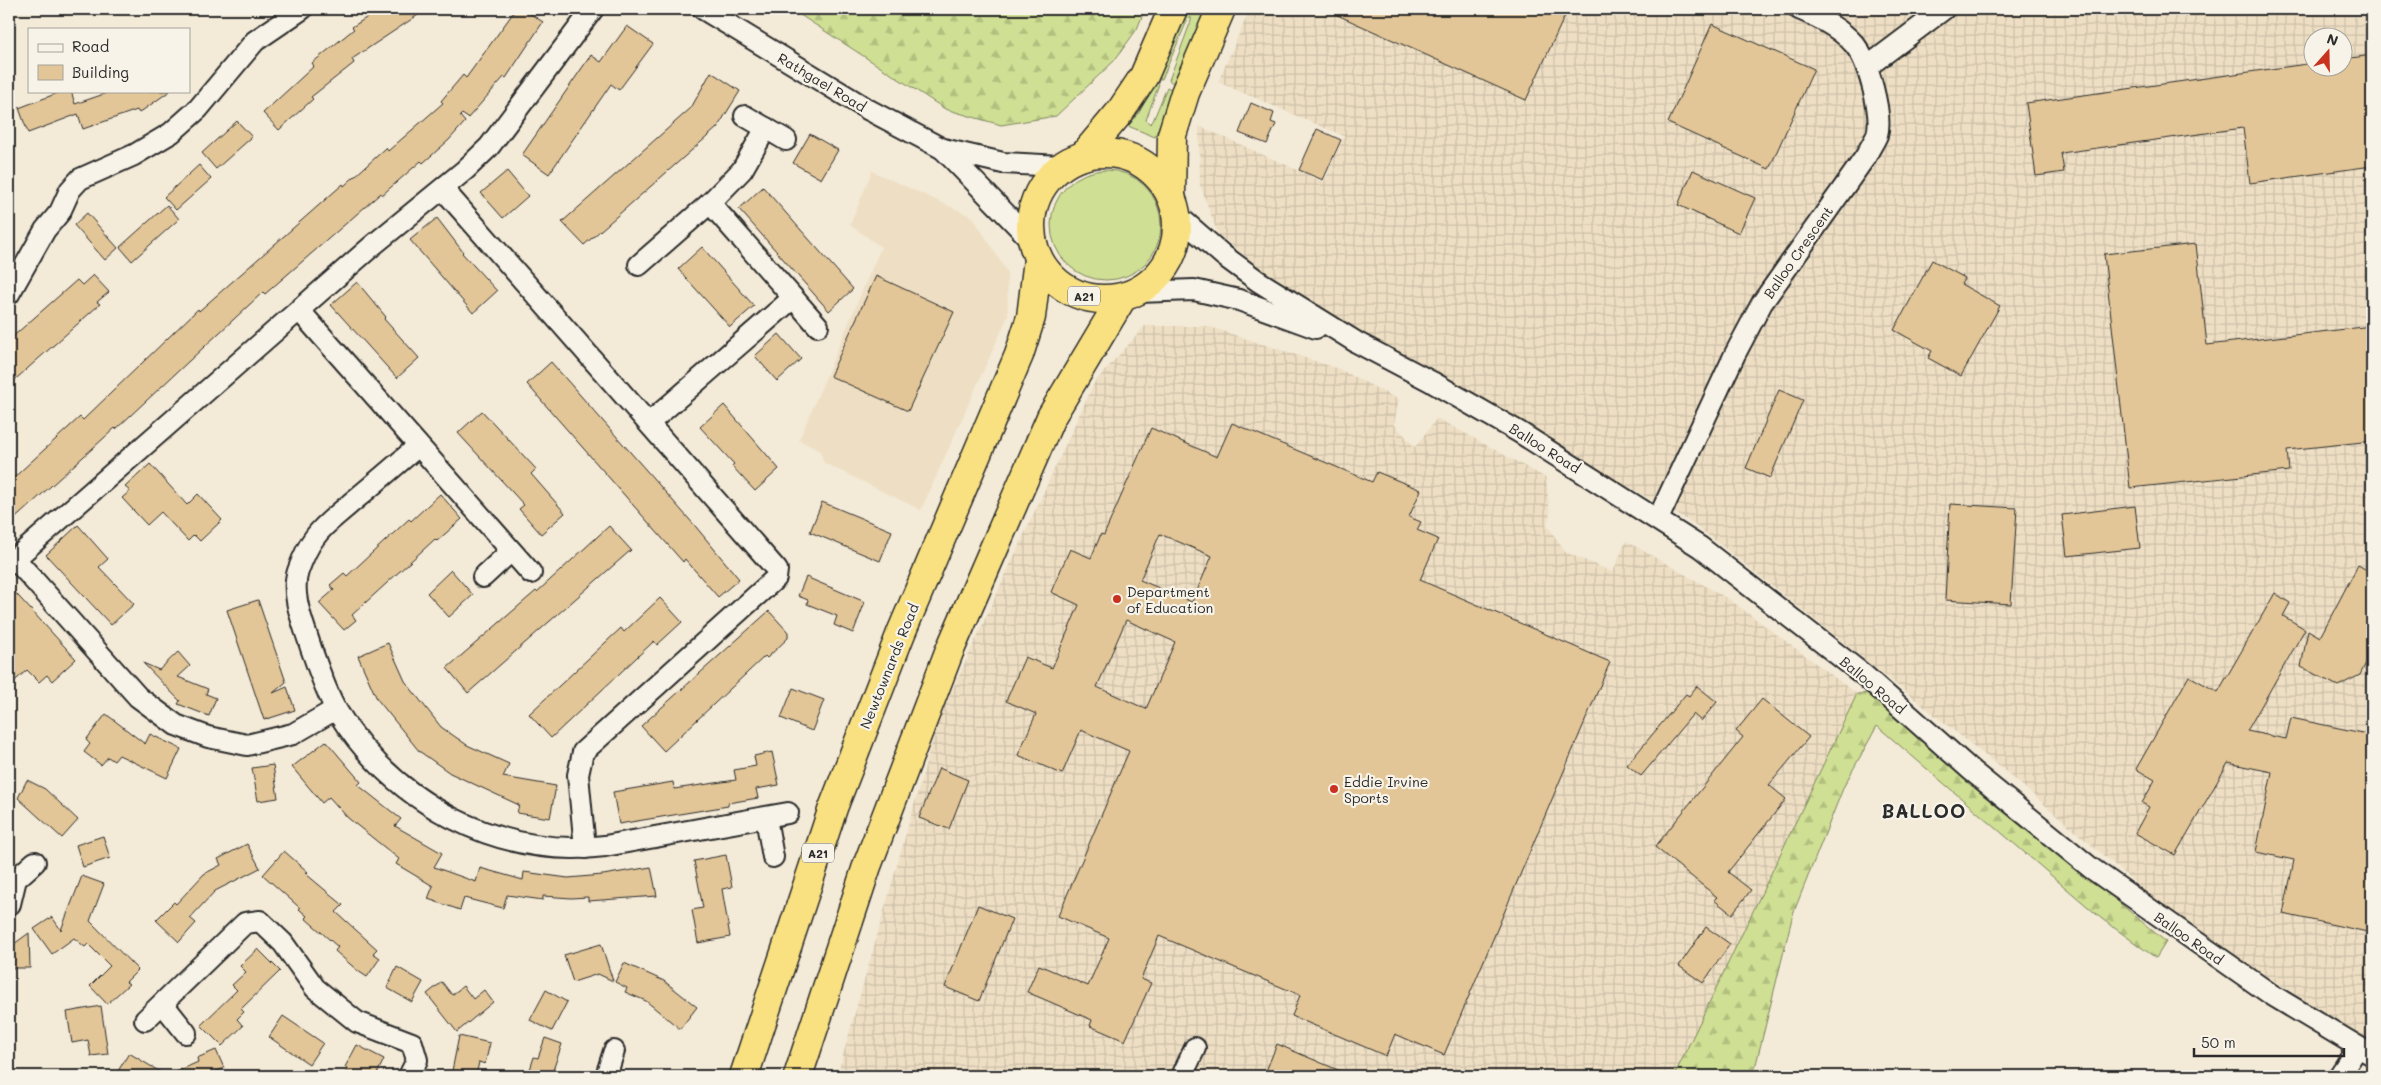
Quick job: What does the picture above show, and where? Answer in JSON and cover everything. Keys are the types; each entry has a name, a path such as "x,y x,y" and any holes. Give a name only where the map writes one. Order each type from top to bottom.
{"highway":[{"name":"A21","path":"1130,295 1097,300 1073,293 1052,279 1035,250 1030,222 1034,204 1045,183 1072,161 1120,112 1144,76 1174,9"},
{"name":"A21","path":"798,1076 867,866 949,652 1051,417 1130,295 1158,276 1173,252 1178,234 1174,206 1172,135 1185,93 1221,9"},
{"path":"1072,161 1104,153 1125,156 1138,161 1160,178 1174,206"},
{"name":"Newtownards Road","path":"744,1076 833,808 901,633 1019,354 1031,317 1035,250"}],"street":[{"path":"9,294 45,230 60,212 70,190 80,179 134,155 171,133 198,110 255,41 302,9"},
{"path":"336,709 293,734 247,745 208,737 176,725 138,697 12,562 299,310 443,189 489,147 593,9"},
{"name":"Rathgael Road","path":"703,9 869,110 943,149 1004,163 1072,161"},
{"name":"Balloo Crescent","path":"1658,519 1735,354 1762,303 1866,156 1877,134 1876,98 1867,66 1854,43 1824,20 1799,9"},
{"path":"1867,66 1944,9"},
{"path":"745,116 786,140"},
{"path":"639,265 710,203 742,170 766,128"},
{"name":"Rathgael Road","path":"943,149 1035,250"},
{"path":"443,189 777,570 776,578 583,752 578,775 585,848"},
{"path":"710,203 818,326"},
{"name":"Balloo Road","path":"1174,206 1224,256 1258,282 1356,342 1520,432 1700,547 1865,676 1972,770 2091,868 2272,995 2365,1051"},
{"name":"Balloo Road","path":"1130,295 1194,290 1240,300 1356,342"},
{"path":"650,423 793,298"},
{"path":"299,310 417,447 531,573"},
{"path":"417,447 315,537 297,572 296,592 301,616 317,664 336,709 358,741 387,773 427,805 472,829 526,844 585,848 788,813"},
{"path":"483,577 511,551"},
{"path":"766,818 773,857"},
{"path":"10,904 12,877 35,862"},
{"path":"145,1020 245,923 260,921 283,943 315,988 322,994 357,1022 412,1043 417,1060 409,1076"},
{"path":"163,1004 186,1033"},
{"path":"1182,1076 1195,1048"},
{"path":"606,1076 614,1051"},
{"path":"2339,1076 2365,1051"}],"shaded area":[{"path":"1250,9 2372,9 2372,1042 2183,924 2010,775 1694,524 1387,350 1278,283 1218,234 1200,185 1199,126 1324,182 1344,136 1218,82"},
{"path":"872,171 973,217 1007,272 1008,316 921,510 824,463 820,451 799,440 881,247 850,225"},
{"path":"1145,326 1207,326 1339,369 1399,400 1394,424 1415,447 1437,418 1546,478 1550,513 1547,525 1565,552 1613,572 1626,541 1730,600 1857,694 1674,1076 837,1076 938,721 1094,383"}],"green space":[{"path":"791,9 1145,9 1137,29 1114,61 1056,116 1001,125 945,109"},
{"path":"1188,9 1207,9 1175,85 1169,80 1191,17 1187,21 1162,79 1157,78"},
{"path":"1155,82 1159,84 1146,120 1150,124 1167,87 1173,90 1155,137 1128,126 1140,111"},
{"path":"1106,170 1127,174 1145,186 1157,204 1161,225 1157,246 1145,264 1127,276 1106,280 1085,276 1067,264 1055,246 1051,225 1055,204 1067,186 1085,174"},
{"path":"1870,693 2166,942 2156,958 2102,919 1877,726 1844,786 1793,914 1753,1076 1674,1076 1857,694"}],"building":[{"path":"380,9 427,9 352,59 354,63 311,97 313,99 279,130 263,113 314,66 312,63 354,29 352,27"},
{"path":"516,9 523,9 543,22 506,78 504,77 468,118 462,114 460,116 465,122 449,140 423,163 421,161 382,195 381,193 265,294 263,292 116,429 9,524 9,482 80,417 83,420 198,309 199,311 343,184 344,186 386,148 388,151 443,103 441,101 463,75 466,78"},
{"path":"1324,9 1568,9 1526,100"},
{"path":"1712,24 1814,69 1769,169 1668,123"},
{"path":"627,26 653,44 619,90 611,84 549,174 522,155 591,55 601,62"},
{"path":"2372,55 2372,166 2250,183 2243,128 2061,153 2064,172 2036,176 2026,103 2304,64 2304,78 2354,78 2354,58"},
{"path":"711,72 740,91 717,128 584,245 562,222 691,108"},
{"path":"60,92 71,92 75,104 110,92 169,92 139,113 137,110 83,129 78,114 28,133 19,108"},
{"path":"1251,103 1274,113 1271,122 1276,124 1267,144 1239,133"},
{"path":"237,121 252,137 216,169 202,153"},
{"path":"1317,129 1341,140 1323,180 1299,170"},
{"path":"810,134 838,150 821,179 793,163"},
{"path":"199,165 211,179 176,210 164,197"},
{"path":"1693,170 1755,198 1739,233 1678,205"},
{"path":"507,171 528,196 503,218 481,193"},
{"path":"763,187 853,289 829,311 739,209"},
{"path":"167,205 179,219 132,261 120,247"},
{"path":"87,213 118,248 105,260 74,225"},
{"path":"437,218 462,253 497,291 473,313 410,240"},
{"path":"2196,244 2207,345 2372,326 2372,441 2287,450 2289,471 2130,488 2104,254"},
{"path":"702,247 754,306 730,327 678,269"},
{"path":"1932,260 1965,278 1961,284 2000,306 1961,376 1928,358 1932,351 1894,330"},
{"path":"93,275 109,292 97,302 100,304 9,385 9,340 77,280 82,285"},
{"path":"876,276 954,312 908,411 830,376"},
{"path":"357,282 386,317 384,319 419,358 397,378 331,305"},
{"path":"779,334 801,359 777,381 755,356"},
{"path":"551,362 696,527 739,579 718,597 685,559 683,562 527,384"},
{"path":"1779,390 1803,400 1770,478 1746,468"},
{"path":"724,405 779,469 755,491 732,466 734,464 700,427"},
{"path":"482,411 536,469 531,474 565,513 541,534 519,509 524,505 458,433"},
{"name":"Eddie Irvine Sports","path":"1232,423 1372,482 1377,472 1421,490 1409,517 1421,522 1417,530 1438,539 1420,580 1610,662 1444,1055 1395,1034 1386,1056 1292,1016 1300,995 1159,936 1141,979 1151,983 1125,1041 1090,1026 1092,1020 1027,992 1039,965 1088,986 1109,938 1058,916 1129,751 1081,730 1062,774 1018,755 1036,714 1006,701 1025,657 1052,668 1079,605 1051,592 1070,549 1091,558 1101,534 1104,535 1151,428 1217,457","holes":["1160,534 1212,556 1192,602 1140,580","1126,620 1175,642 1146,709 1097,687"]},
{"path":"150,464 187,505 198,494 222,520 200,541 194,535 188,541 161,512 147,525 122,498 130,491 125,487"},
{"path":"440,494 462,519 437,541 435,539 352,615 356,620 344,630 319,603 334,590 330,585 344,573 347,576 409,519 411,521"},
{"path":"822,502 892,531 880,561 810,532"},
{"path":"1950,504 2017,508 2011,604 1945,600"},
{"path":"2135,506 2140,548 2067,556 2062,515"},
{"path":"78,525 108,559 99,567 134,604 111,625 46,555"},
{"path":"609,526 631,550 468,693 447,668 537,592"},
{"path":"2358,565 2372,573 2372,651 2360,675 2338,686 2301,667 2308,630 2320,637"},
{"path":"451,570 473,595 449,617 427,593"},
{"path":"806,577 865,602 853,633 834,625 837,616 807,604 808,600 798,596"},
{"path":"9,586 76,659 52,681 47,675 39,682 27,670 9,686"},
{"path":"2275,593 2290,603 2283,616 2305,629 2247,731 2286,739 2291,718 2372,735 2372,933 2283,914 2294,860 2256,852 2272,772 2228,763 2175,855 2135,833 2149,807 2142,803 2155,780 2136,769 2189,676 2218,692"},
{"path":"660,598 682,622 657,645 654,641 551,738 529,714 621,628 624,632"},
{"path":"258,600 286,682 273,693 287,687 295,710 264,720 227,610"},
{"path":"769,611 788,632 788,638 767,658 765,656 664,751 641,726"},
{"path":"388,643 405,681 441,727 467,745 509,764 503,777 556,786 550,818 517,813 519,805 450,773 419,751 377,699 358,656"},
{"path":"178,652 190,666 178,677 208,689 206,694 216,698 209,716 178,704 180,701 143,663 159,670"},
{"path":"1697,686 1717,702 1701,721 1693,714 1641,776 1627,765 1686,694 1689,696"},
{"path":"793,688 824,700 812,731 781,718"},
{"path":"1762,699 1809,737 1769,785 1786,799 1728,872 1751,890 1732,914 1714,900 1717,897 1655,847 1743,737 1736,731"},
{"path":"106,714 145,744 150,734 181,749 167,778 119,755 114,761 108,757 101,765 84,752 90,744 86,740"},
{"path":"326,741 361,782 358,785 401,819 395,826 442,853 434,867 476,882 480,868 523,880 524,872 568,878 603,875 651,867 657,896 588,901 588,897 543,896 543,900 507,895 503,908 464,898 460,910 428,899 433,886 396,864 399,859 348,818 329,797 322,803 292,767"},
{"path":"772,752 779,785 756,789 758,798 728,803 728,806 619,824 613,792 673,782 674,789 736,780 734,770 756,766 754,756"},
{"path":"273,765 278,798 258,801 252,768"},
{"path":"939,768 968,780 949,829 919,818"},
{"path":"27,780 45,789 78,820 62,838 18,798"},
{"path":"103,836 110,858 83,867 76,845"},
{"path":"247,844 260,868 215,891 190,918 196,923 179,942 156,920 174,902 176,904 204,874 221,865 218,859"},
{"path":"284,851 308,872 306,874 343,905 336,912 377,949 373,953 380,958 367,977 335,951 338,947 305,918 307,916 300,908 263,875"},
{"path":"726,855 732,887 722,889 730,937 698,943 692,910 703,908 694,861"},
{"path":"82,876 104,884 90,921 138,970 126,982 129,984 107,1004 90,986 110,966 88,944 85,947 74,938 52,954 34,929 52,917 61,930"},
{"path":"978,905 1012,919 979,1001 945,987"},
{"path":"1706,927 1730,944 1703,983 1679,966"},
{"path":"29,933 30,968 9,968 9,944 14,944"},
{"path":"601,944 613,981 598,974 573,982 564,955"},
{"path":"258,949 280,971 241,1009 244,1012 237,1019 243,1026 222,1046 201,1025 237,990 232,985 246,972 240,966"},
{"path":"624,963 664,981 697,1007 680,1029 646,1001 625,992 627,988 615,982"},
{"path":"397,967 423,982 412,1002 387,988"},
{"path":"442,982 452,995 463,986 473,999 484,990 493,1002 457,1032 427,994"},
{"path":"546,990 567,1002 552,1031 530,1020"},
{"path":"101,1006 108,1054 91,1056 88,1040 72,1043 67,1012"},
{"path":"283,1016 323,1043 309,1064 269,1037"},
{"path":"459,1036 490,1043 485,1064 479,1062 476,1076 451,1076"},
{"path":"545,1038 562,1044 551,1076 528,1076 534,1057 538,1058"},
{"path":"1277,1044 1352,1076 1264,1076"},
{"path":"357,1045 384,1059 376,1076 344,1076 348,1068 345,1067"},
{"path":"216,1050 224,1068 206,1076 167,1076 198,1062 197,1058"},
{"path":"129,1053 167,1076 115,1076"}],"place":[{"name":"Department of Education","path":"1117,599"},
{"name":"Eddie Irvine Sports","path":"1334,789"}],"district":[{"name":"BALLOO","path":"1924,810"}]}
